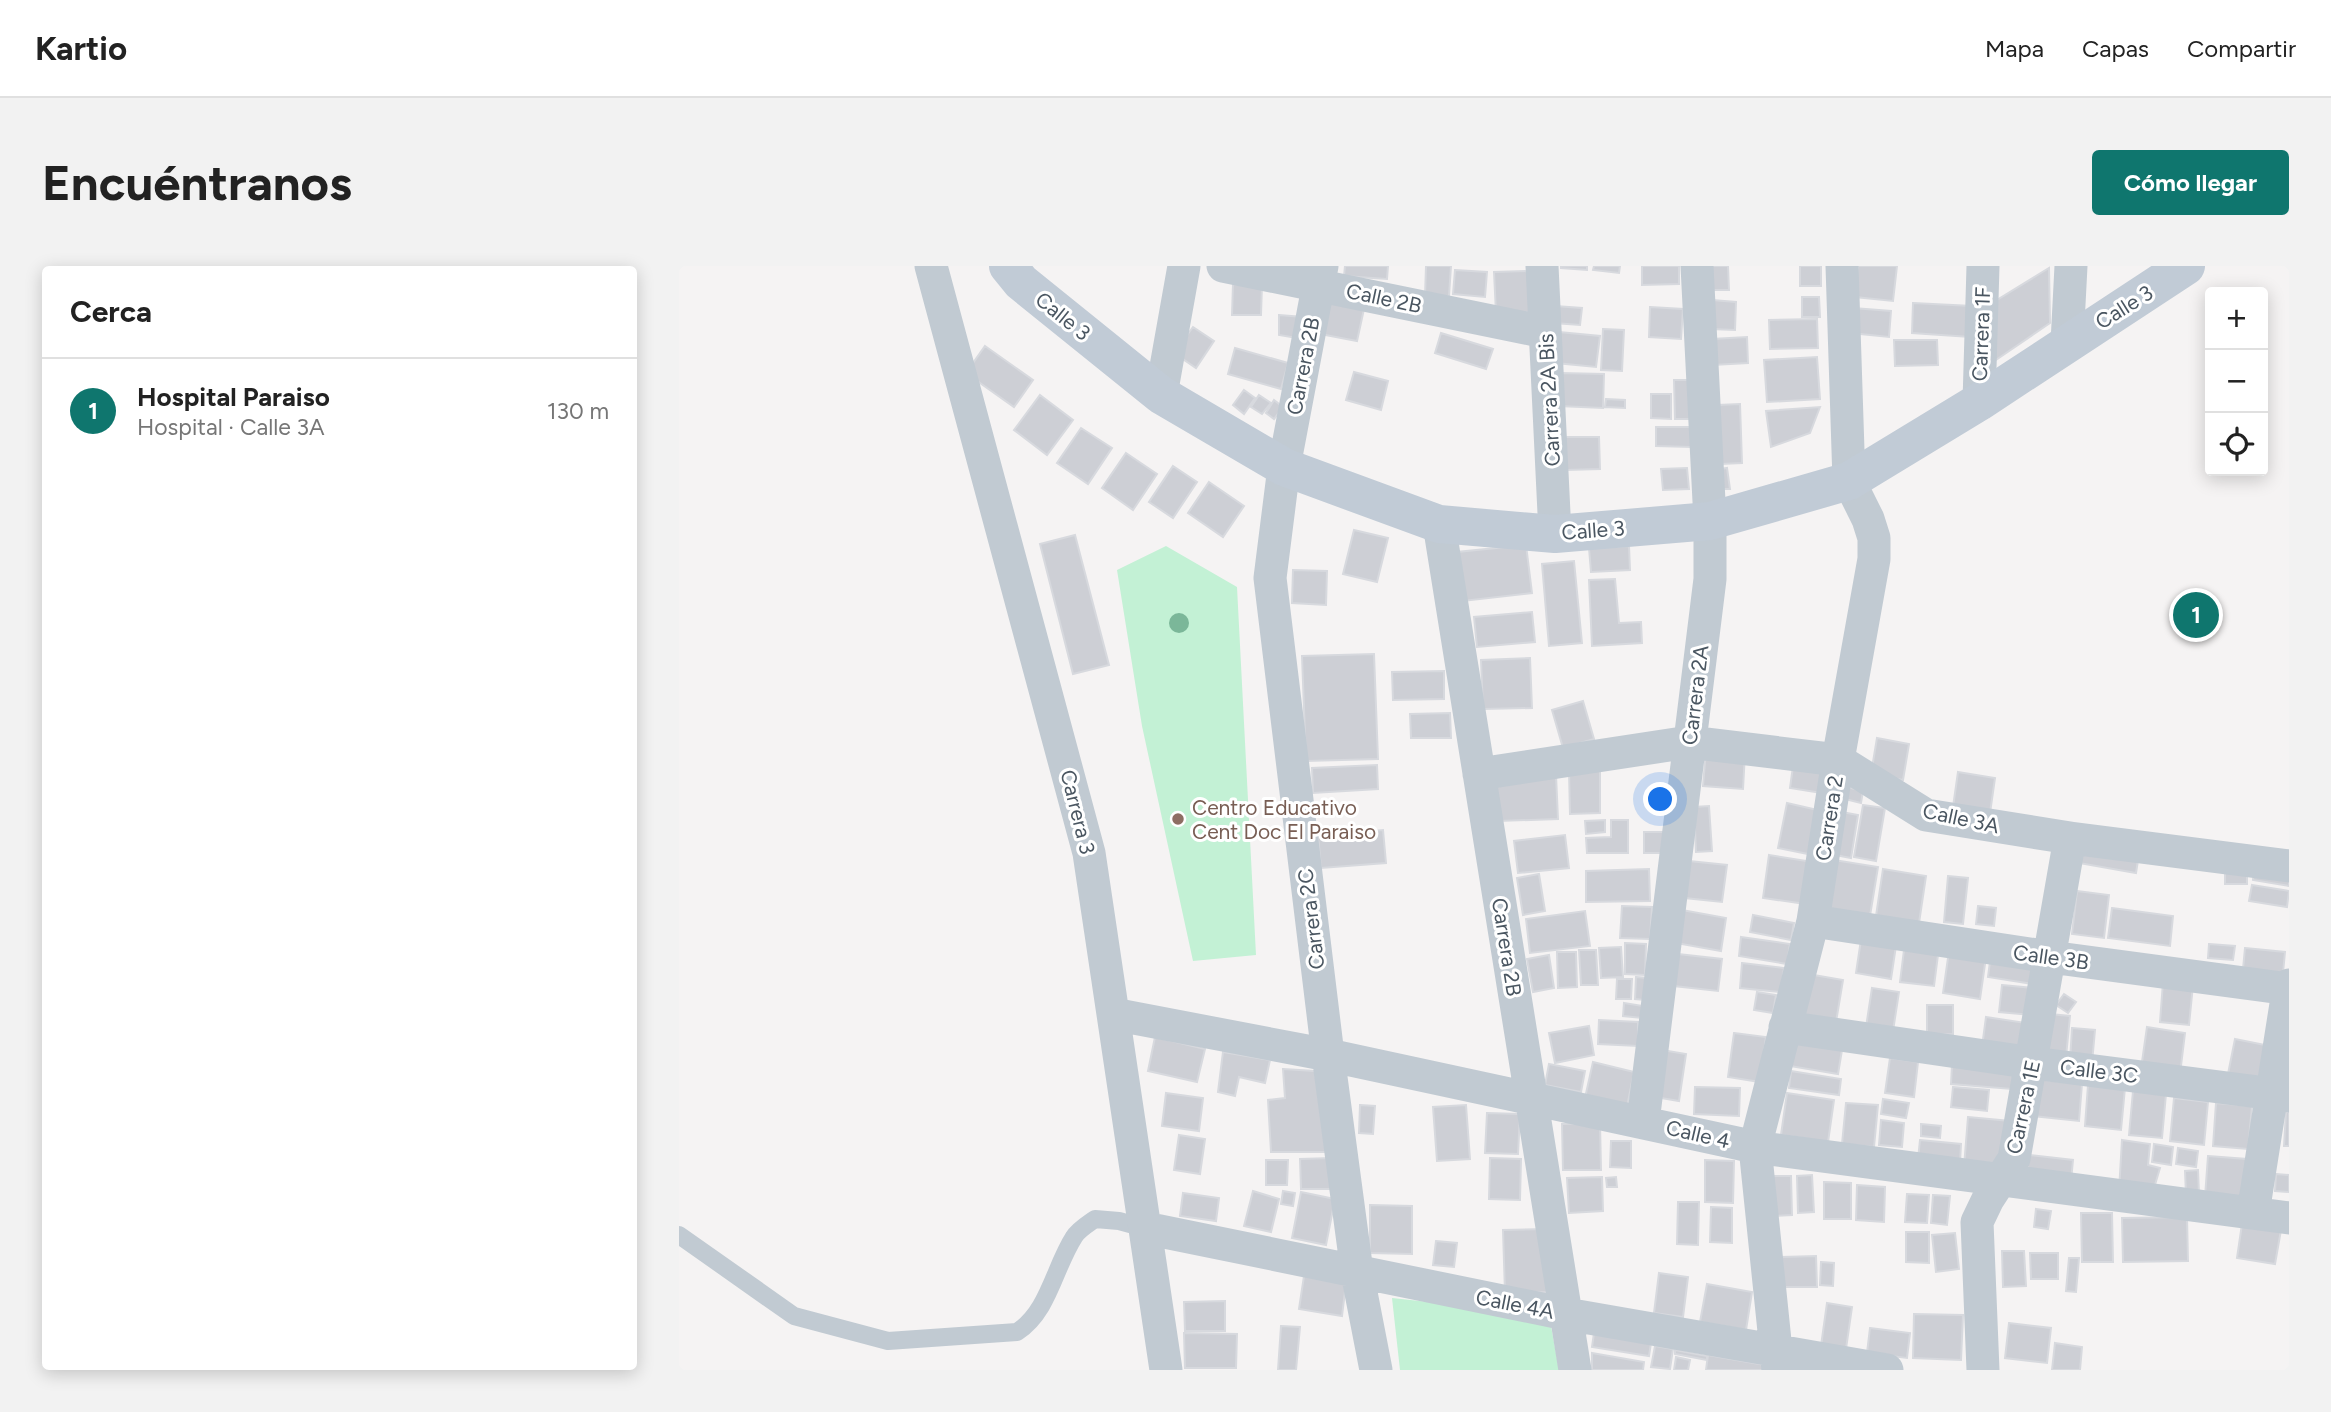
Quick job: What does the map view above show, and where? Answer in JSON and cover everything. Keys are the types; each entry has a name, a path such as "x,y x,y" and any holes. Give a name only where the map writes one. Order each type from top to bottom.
{"main road":[{"name":"Calle 3","path":"1018,271 1161,395 1284,467 1439,524 1555,534 1710,521 1849,481 1979,402 2186,266"}],"street":[{"name":"Carrera 3","path":"931,266 1089,853 1166,1370"},
{"path":"1161,395 1184,266"},
{"name":"Calle 2B","path":"1223,266 1320,275 1545,332"},
{"name":"Carrera 2A Bis","path":"1542,266 1555,534"},
{"name":"Carrera 2A","path":"1643,1122 1710,579 1710,521 1697,266"},
{"name":"Carrera 2","path":"1777,1360 1755,1147 1813,921 1837,760 1874,559 1871,528 1849,481 1842,266"},
{"name":"Carrera 1F","path":"1979,402 1983,266"},
{"path":"2067,343 2071,266"},
{"name":"Carrera 2B","path":"1284,467 1320,275"},
{"name":"Carrera 2C","path":"1284,467 1270,578 1357,1272 1376,1370"},
{"name":"Carrera 2B","path":"1439,524 1575,1370"},
{"name":"Calle 3A","path":"1479,774 1689,742 1837,760 1926,816 2070,838 2289,866"},
{"name":"Carrera 1E","path":"1983,1370 1977,1222 1987,1199 2014,1159 2033,1063 2070,838"},
{"name":"Calle 3B","path":"1813,921 2050,957 2289,988"},
{"path":"2253,1213 2280,1094 2289,988"},
{"name":"Calle 4","path":"1113,1014 1328,1055 1755,1147 2289,1218"},
{"name":"Calle 3C","path":"1785,1027 2033,1063 2280,1094"},
{"name":"Calle 4A","path":"1146,1228 1777,1360 1887,1370"}],"lane":[{"path":"679,1235 794,1317 888,1341 1017,1332 1028,1325 1038,1312 1075,1235 1095,1219 1119,1221 1146,1228"}],"green space":[{"path":"1166,546 1237,587 1256,955 1193,961 1142,726 1117,570"},
{"path":"1392,1298 1549,1315 1559,1370 1400,1370"}],"building":[{"path":"1345,266 1388,266 1387,279 1344,276"},
{"path":"1426,266 1451,266 1449,296 1425,296"},
{"path":"1587,266 1587,270 1561,268"},
{"path":"1594,266 1620,266 1619,273 1593,270"},
{"path":"1642,266 1679,266 1679,284 1642,285"},
{"path":"1709,266 1728,266 1729,290 1710,290"},
{"path":"1800,266 1821,266 1821,286 1800,286"},
{"path":"1858,266 1897,266 1893,301 1855,297"},
{"path":"2049,268 2050,323 1993,362 1992,303"},
{"path":"1455,270 1487,272 1485,297 1453,294"},
{"path":"1529,271 1530,312 1496,313 1494,272"},
{"path":"1233,284 1262,285 1261,315 1232,315"},
{"path":"1802,297 1819,297 1820,317 1802,317"},
{"path":"1712,300 1736,302 1735,330 1711,329"},
{"path":"1327,301 1364,309 1357,341 1320,334"},
{"path":"1913,303 1972,306 1970,337 1912,333"},
{"path":"1555,306 1582,308 1580,325 1554,323"},
{"path":"1650,307 1683,309 1681,339 1649,337"},
{"path":"1853,308 1891,311 1889,337 1851,333"},
{"path":"1279,315 1303,317 1303,339 1279,335"},
{"path":"1817,319 1818,348 1770,349 1769,320"},
{"path":"1193,327 1214,341 1196,368 1174,353"},
{"path":"1603,329 1624,330 1622,371 1601,370"},
{"path":"1559,332 1600,336 1596,367 1556,363"},
{"path":"1441,333 1493,349 1486,369 1435,353"},
{"path":"1747,337 1748,363 1713,365 1712,339"},
{"path":"1894,340 1937,340 1938,365 1895,366"},
{"path":"985,346 1033,380 1014,407 966,373"},
{"path":"1235,348 1288,363 1281,389 1228,374"},
{"path":"1817,357 1820,399 1767,402 1764,360"},
{"path":"1354,372 1388,381 1381,410 1346,400"},
{"path":"1560,373 1604,374 1603,408 1559,406"},
{"path":"1674,380 1692,380 1693,419 1675,419"},
{"path":"1244,390 1255,398 1244,414 1233,405"},
{"path":"1651,394 1671,394 1671,419 1651,418"},
{"path":"1040,395 1073,420 1047,455 1014,430"},
{"path":"1259,395 1271,403 1262,414 1251,407"},
{"path":"1606,399 1625,400 1625,408 1605,407"},
{"path":"1274,400 1283,407 1274,419 1266,413"},
{"path":"1740,404 1742,463 1721,464 1718,405"},
{"path":"1820,407 1810,433 1771,447 1766,411"},
{"path":"1656,427 1692,427 1692,447 1656,446"},
{"path":"1081,428 1112,448 1088,484 1057,463"},
{"path":"1565,437 1599,437 1600,469 1566,470"},
{"path":"1126,453 1157,474 1133,510 1102,488"},
{"path":"1173,466 1197,482 1173,518 1149,502"},
{"path":"1687,468 1689,489 1663,490 1661,469"},
{"path":"1727,468 1730,489 1723,489 1720,469"},
{"path":"1209,482 1244,506 1223,537 1188,513"},
{"path":"1354,530 1388,538 1377,582 1343,574"},
{"path":"1075,535 1109,665 1073,674 1040,544"},
{"path":"1526,545 1532,593 1463,601 1457,552"},
{"path":"1629,546 1630,570 1591,572 1589,548"},
{"path":"1574,561 1582,643 1549,646 1542,564"},
{"path":"1293,570 1327,571 1326,605 1292,603"},
{"path":"1615,579 1619,623 1641,622 1642,643 1592,646 1589,580"},
{"path":"1532,612 1535,642 1477,647 1474,617"},
{"path":"1374,654 1378,759 1306,761 1302,656"},
{"path":"1530,658 1532,708 1483,709 1481,660"},
{"path":"1444,671 1444,699 1393,700 1392,672"},
{"path":"1583,701 1594,739 1563,748 1552,710"},
{"path":"1450,713 1451,738 1411,738 1410,714"},
{"path":"1877,738 1909,744 1903,780 1871,774"},
{"path":"1706,750 1745,753 1743,789 1703,786"},
{"path":"1794,759 1826,763 1822,793 1790,788"},
{"path":"1377,765 1378,789 1313,793 1312,768"},
{"path":"1569,771 1600,771 1600,813 1570,814"},
{"path":"1958,772 1995,778 1990,813 1953,807"},
{"path":"1556,775 1558,819 1498,821 1496,777"},
{"path":"1847,787 1863,791 1861,803 1845,799"},
{"path":"1787,803 1822,811 1813,855 1778,848"},
{"path":"1863,805 1885,808 1876,861 1854,857"},
{"path":"1709,806 1712,851 1696,852 1694,807"},
{"path":"1842,812 1858,815 1851,858 1835,855"},
{"path":"1605,820 1605,832 1586,834 1585,821"},
{"path":"1611,820 1628,820 1628,853 1587,853 1586,838 1611,837"},
{"path":"1383,830 1386,863 1321,868 1318,836"},
{"path":"1644,832 1663,832 1663,853 1644,853"},
{"path":"1565,835 1569,868 1518,873 1514,841"},
{"path":"2082,844 2139,854 2136,873 2079,863"},
{"path":"1769,855 1813,862 1806,904 1763,898"},
{"path":"1834,860 1878,867 1870,916 1826,910"},
{"path":"1689,861 1727,865 1722,902 1685,898"},
{"path":"1649,869 1650,901 1586,902 1586,871"},
{"path":"1883,869 1926,876 1919,923 1876,916"},
{"path":"2254,869 2289,874 2289,886 2253,880"},
{"path":"2225,873 2247,873 2247,884 2225,884"},
{"path":"1539,874 1545,911 1523,915 1517,878"},
{"path":"1948,876 1968,878 1963,924 1944,922"},
{"path":"2252,885 2289,891 2287,907 2249,901"},
{"path":"2077,891 2109,895 2104,938 2072,934"},
{"path":"1622,906 1652,907 1650,939 1620,938"},
{"path":"1978,906 1996,908 1994,926 1976,924"},
{"path":"2112,908 2173,916 2170,946 2108,938"},
{"path":"1682,910 1726,918 1721,951 1676,943"},
{"path":"1585,911 1590,946 1530,953 1526,919"},
{"path":"1753,915 1794,923 1791,940 1750,932"},
{"path":"1862,933 1897,939 1891,979 1856,973"},
{"path":"1741,937 1790,944 1787,964 1739,956"},
{"path":"1905,942 1939,947 1934,986 1900,982"},
{"path":"1625,943 1646,944 1645,975 1625,974"},
{"path":"2209,944 2235,946 2233,960 2208,958"},
{"path":"1621,947 1623,977 1601,978 1599,948"},
{"path":"2245,948 2285,952 2283,973 2243,969"},
{"path":"1579,950 1596,950 1598,985 1581,985"},
{"path":"1949,951 1986,957 1980,999 1943,993"},
{"path":"1557,952 1576,952 1577,987 1558,988"},
{"path":"1678,954 1722,959 1718,991 1674,986"},
{"path":"1991,954 2036,961 2033,984 1988,977"},
{"path":"1549,955 1554,988 1533,992 1527,959"},
{"path":"1742,963 1784,968 1781,992 1740,988"},
{"path":"1808,974 1843,980 1836,1022 1801,1016"},
{"path":"1636,977 1647,978 1645,1000 1635,999"},
{"path":"1617,979 1632,979 1631,999 1616,999"},
{"path":"2163,982 2193,985 2189,1025 2160,1022"},
{"path":"2002,985 2033,988 2031,1015 1999,1012"},
{"path":"1872,988 1899,992 1893,1031 1866,1027"},
{"path":"1757,992 1776,995 1773,1013 1754,1010"},
{"path":"2064,994 2076,1002 2068,1013 2056,1005"},
{"path":"1624,1003 1643,1006 1642,1018 1623,1016"},
{"path":"1927,1005 1953,1005 1953,1034 1927,1035"},
{"path":"2050,1014 2070,1016 2066,1057 2046,1055"},
{"path":"1986,1017 2026,1023 2022,1053 1982,1047"},
{"path":"1599,1020 1638,1022 1638,1046 1598,1044"},
{"path":"1589,1026 1594,1055 1555,1063 1549,1033"},
{"path":"2147,1027 2185,1033 2180,1074 2141,1069"},
{"path":"2072,1028 2095,1030 2092,1063 2070,1061"},
{"path":"1734,1033 1766,1037 1760,1082 1728,1077"},
{"path":"1155,1037 1205,1049 1197,1082 1148,1071"},
{"path":"2235,1039 2270,1046 2261,1086 2227,1079"},
{"path":"1794,1042 1842,1050 1838,1074 1790,1066"},
{"path":"1662,1050 1686,1054 1679,1101 1655,1097"},
{"path":"1223,1052 1270,1060 1265,1083 1239,1077 1235,1096 1218,1092"},
{"path":"1890,1058 1918,1062 1914,1097 1885,1093"},
{"path":"1593,1062 1634,1072 1627,1107 1585,1098"},
{"path":"1549,1064 1585,1071 1581,1092 1545,1085"},
{"path":"1952,1065 2014,1071 2012,1089 1951,1084"},
{"path":"1283,1069 1315,1071 1326,1152 1271,1152 1268,1100 1285,1098"},
{"path":"1791,1071 1841,1079 1839,1095 1789,1088"},
{"path":"2036,1079 2082,1084 2079,1121 2033,1116"},
{"path":"2088,1085 2125,1088 2121,1130 2085,1126"},
{"path":"1695,1087 1740,1088 1739,1116 1694,1114"},
{"path":"1953,1087 1989,1090 1987,1111 1951,1107"},
{"path":"2133,1091 2166,1094 2162,1138 2129,1135"},
{"path":"1166,1093 1203,1098 1199,1131 1162,1126"},
{"path":"1787,1093 1834,1100 1828,1142 1781,1135"},
{"path":"2174,1098 2208,1102 2204,1145 2170,1141"},
{"path":"1883,1099 1909,1103 1906,1118 1881,1114"},
{"path":"1846,1103 1878,1105 1874,1147 1842,1144"},
{"path":"2216,1103 2252,1106 2248,1149 2213,1146"},
{"path":"1360,1105 1375,1106 1373,1134 1359,1133"},
{"path":"1466,1105 1470,1159 1437,1161 1433,1107"},
{"path":"2286,1112 2289,1112 2289,1146 2284,1146"},
{"path":"1487,1113 1520,1114 1518,1154 1485,1153"},
{"path":"1968,1117 2010,1121 2005,1171 1964,1167"},
{"path":"1881,1120 1904,1123 1902,1147 1879,1145"},
{"path":"1600,1123 1601,1170 1563,1170 1562,1124"},
{"path":"1921,1124 1941,1126 1940,1138 1921,1136"},
{"path":"1179,1135 1205,1139 1200,1174 1174,1170"},
{"path":"1920,1140 1961,1144 1960,1163 1918,1159"},
{"path":"2122,1140 2150,1144 2148,1165 2160,1168 2152,1195 2119,1191"},
{"path":"1611,1141 1631,1141 1631,1168 1610,1167"},
{"path":"2154,1144 2173,1147 2171,1165 2152,1162"},
{"path":"2178,1148 2198,1151 2196,1167 2176,1164"},
{"path":"2029,1155 2073,1160 2071,1181 2027,1177"},
{"path":"2208,1156 2247,1159 2244,1200 2205,1197"},
{"path":"1332,1158 1332,1189 1301,1189 1300,1159"},
{"path":"1490,1158 1521,1159 1520,1200 1489,1199"},
{"path":"1266,1160 1288,1160 1287,1185 1266,1185"},
{"path":"1705,1160 1734,1161 1733,1203 1705,1202"},
{"path":"2198,1170 2199,1194 2186,1195 2185,1171"},
{"path":"2276,1174 2289,1175 2289,1192 2275,1191"},
{"path":"1812,1175 1814,1212 1798,1213 1797,1176"},
{"path":"1772,1176 1791,1176 1792,1215 1773,1216"},
{"path":"1602,1177 1603,1211 1569,1213 1567,1178"},
{"path":"1616,1177 1617,1187 1607,1187 1606,1178"},
{"path":"1824,1182 1851,1183 1851,1219 1824,1219"},
{"path":"1857,1185 1885,1187 1884,1222 1856,1220"},
{"path":"1253,1191 1279,1199 1271,1232 1244,1226"},
{"path":"1283,1191 1295,1193 1293,1206 1281,1204"},
{"path":"1301,1192 1335,1199 1326,1245 1292,1238"},
{"path":"1183,1193 1219,1198 1216,1221 1180,1216"},
{"path":"1907,1194 1929,1195 1927,1223 1905,1222"},
{"path":"1933,1195 1950,1196 1947,1225 1931,1223"},
{"path":"1678,1202 1699,1202 1698,1245 1677,1244"},
{"path":"1370,1205 1412,1206 1412,1254 1370,1253"},
{"path":"1711,1207 1732,1208 1732,1243 1710,1242"},
{"path":"2036,1209 2051,1211 2048,1229 2034,1227"},
{"path":"2081,1213 2112,1213 2113,1262 2082,1262"},
{"path":"2187,1217 2188,1261 2123,1262 2122,1218"},
{"path":"2242,1224 2281,1230 2275,1264 2237,1258"},
{"path":"1546,1229 1548,1292 1505,1293 1503,1230"},
{"path":"1906,1232 1929,1232 1929,1263 1906,1262"},
{"path":"1955,1233 1959,1269 1936,1272 1932,1235"},
{"path":"1436,1241 1457,1243 1454,1267 1433,1265"},
{"path":"2002,1251 2024,1251 2026,1286 2003,1287"},
{"path":"2030,1253 2058,1253 2058,1279 2031,1279"},
{"path":"1816,1256 1817,1287 1783,1287 1782,1257"},
{"path":"2069,1258 2079,1258 2076,1292 2066,1291"},
{"path":"1821,1262 1834,1263 1833,1286 1820,1285"},
{"path":"1659,1273 1688,1277 1683,1317 1654,1313"},
{"path":"1304,1276 1346,1283 1342,1316 1299,1309"},
{"path":"1707,1284 1752,1292 1746,1330 1700,1322"},
{"path":"1225,1301 1225,1331 1185,1331 1184,1302"},
{"path":"1827,1303 1852,1307 1846,1349 1821,1346"},
{"path":"1914,1314 1963,1315 1961,1360 1913,1358"},
{"path":"2009,1323 2051,1328 2047,1363 2005,1358"},
{"path":"1281,1326 1300,1327 1296,1370 1278,1370"},
{"path":"1870,1328 1910,1333 1907,1358 1867,1353"},
{"path":"1184,1333 1237,1334 1236,1368 1185,1368"},
{"path":"1594,1333 1651,1343 1649,1356 1592,1347"},
{"path":"2055,1343 2082,1347 2080,1370 2052,1370"},
{"path":"1655,1346 1673,1349 1670,1369 1651,1367"},
{"path":"1675,1350 1707,1356 1707,1360 1675,1354"},
{"path":"1592,1353 1644,1362 1643,1370 1592,1370"},
{"path":"1708,1355 1765,1365 1764,1370 1706,1370"},
{"path":"1676,1357 1690,1360 1688,1370 1674,1370"}],"place":[{"name":"Hospital Paraiso","path":"2196,615"},
{"name":"Centro Educativo Cent Doc El Paraiso","path":"1178,819"}]}
